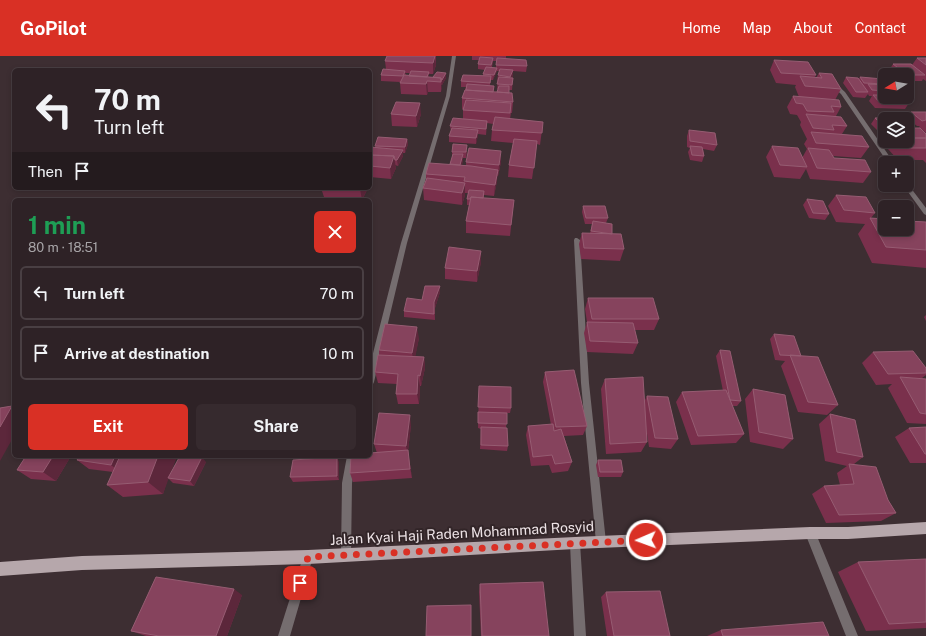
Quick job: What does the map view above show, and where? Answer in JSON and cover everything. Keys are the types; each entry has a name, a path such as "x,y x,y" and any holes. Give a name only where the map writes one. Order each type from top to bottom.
{"main road":[{"name":"Jalan Kyai Haji Raden Mohammad Rosyid","path":"0,569 82,563 308,557 575,543 810,533 848,533 926,528"}],"street":[{"path":"372,374 404,243 448,96 454,56"},
{"path":"826,78 843,93 885,156"},
{"path":"911,192 926,213"},
{"path":"577,240 585,383 601,542"},
{"path":"346,555 347,483 352,458"},
{"path":"810,533 852,636"},
{"path":"575,543 580,636"},
{"path":"284,636 308,557"}],"building":[{"path":"387,56 435,56 433,63 385,61"},
{"path":"480,57 493,58 491,65 478,64"},
{"path":"497,58 526,60 527,66 496,65"},
{"path":"917,58 926,58 926,65"},
{"path":"774,60 808,62 816,75 781,73"},
{"path":"893,64 911,64 925,75 914,75 914,68 898,68"},
{"path":"486,67 497,68 494,75 483,74"},
{"path":"383,69 405,71 403,76 381,75"},
{"path":"500,69 513,70 510,77 498,75"},
{"path":"411,71 429,72 427,77 409,76"},
{"path":"437,72 446,73 442,80 441,78 433,77"},
{"path":"819,73 832,74 841,89 805,86 800,76 822,78"},
{"path":"404,75 441,78 441,82 427,81 426,84 400,83"},
{"path":"463,75 491,76 490,83 461,81"},
{"path":"499,77 513,78 512,85 497,84"},
{"path":"846,77 858,78 868,92 856,92"},
{"path":"860,77 878,79 878,84 864,83"},
{"path":"467,84 494,86 493,92 466,90"},
{"path":"868,84 878,85 878,90 872,90"},
{"path":"499,86 509,86 509,93 497,92"},
{"path":"465,90 512,93 513,102 462,98"},
{"path":"873,95 878,95 878,101"},
{"path":"793,96 839,100 841,107 831,106 834,112 807,111 803,104 796,103"},
{"path":"466,100 511,103 510,113 463,110"},
{"path":"396,102 420,103 416,116 391,114"},
{"path":"914,112 926,112 926,120 922,121 914,114"},
{"path":"806,114 841,117 847,126 832,125 834,130 813,128"},
{"path":"495,117 543,122 542,133 492,130"},
{"path":"453,118 487,121 486,129 450,126"},
{"path":"452,128 478,130 476,138 449,136"},
{"path":"914,128 920,128 926,134 926,138 915,138"},
{"path":"689,130 715,133 717,145 690,141"},
{"path":"811,132 862,136 869,147 816,143"},
{"path":"378,137 407,139 405,147 375,146"},
{"path":"914,138 926,138 926,148 914,148"},
{"path":"514,139 537,141 534,168 509,165"},
{"path":"453,144 467,145 466,152 452,152"},
{"path":"690,146 702,147 704,156 692,155"},
{"path":"772,146 798,148 807,167 780,165"},
{"path":"372,147 403,150 397,160 395,160 394,156 372,155"},
{"path":"469,148 501,151 499,165 466,162"},
{"path":"808,148 829,150 834,158 865,160 871,172 817,168"},
{"path":"453,154 463,154 460,165 450,164"},
{"path":"372,155 394,156 390,168 372,166"},
{"path":"429,163 471,166 498,170 495,185 464,181 465,177 426,174"},
{"path":"427,178 465,183 462,193 423,188"},
{"path":"469,190 484,191 483,198 471,197 470,199 467,199"},
{"path":"836,195 866,197 875,213 844,210"},
{"path":"471,197 514,200 511,225 466,221"},
{"path":"807,199 823,201 829,214 813,213"},
{"path":"583,206 605,206 608,218 586,218"},
{"path":"870,218 878,219 878,232"},
{"path":"593,221 612,224 612,234 591,231"},
{"path":"914,221 926,222 926,250 886,247 880,236 914,236"},
{"path":"582,233 621,234 624,249 584,248"},
{"path":"449,247 481,251 477,271 445,268"},
{"path":"425,286 440,286 434,302 434,314 404,311 407,298 422,300"},
{"path":"588,298 653,298 659,319 592,319"},
{"path":"587,322 633,323 638,343 590,341"},
{"path":"385,324 417,327 412,353 379,350"},
{"path":"774,334 794,336 801,356 780,355"},
{"path":"720,350 730,351 741,401 730,400"},
{"path":"913,351 926,368 926,373 888,374 873,352"},
{"path":"378,355 424,357 420,376 418,375 417,394 396,394 398,374 375,372"},
{"path":"790,355 818,357 838,405 808,402"},
{"path":"574,370 587,426 556,427 545,372"},
{"path":"643,377 647,442 610,444 605,379"},
{"path":"900,377 926,379 926,414 920,413"},
{"path":"479,386 511,387 511,408 478,407"},
{"path":"753,389 785,395 793,439 759,432"},
{"path":"726,390 744,434 698,436 682,392"},
{"path":"647,396 668,397 678,439 655,438"},
{"path":"12,406 0,427 0,408"},
{"path":"478,412 507,413 507,424 478,423"},
{"path":"379,413 410,415 406,446 374,444"},
{"path":"830,414 855,420 863,457 837,452"},
{"path":"553,424 554,431 561,429 572,462 555,464 552,455 533,457 528,426"},
{"path":"481,427 507,428 508,446 481,445"},
{"path":"926,427 926,454 925,454 909,428"},
{"path":"408,450 410,469 350,473 351,458 372,458 372,453"},
{"path":"25,458 52,458 43,472 17,470"},
{"path":"78,458 114,458 111,465 77,460"},
{"path":"119,458 157,458 148,482 107,485"},
{"path":"179,458 202,458 190,481 168,478"},
{"path":"337,458 337,476 290,477 293,460"},
{"path":"598,460 621,460 623,472 600,472"},
{"path":"849,464 876,467 888,500 896,513 839,515 824,486 854,484"},
{"path":"926,559 926,622 889,624 858,562"},
{"path":"156,577 234,589 216,636 159,636 131,631"},
{"path":"543,582 549,636 482,636 480,584"},
{"path":"660,591 670,636 614,636 606,592"},
{"path":"471,605 471,636 426,636 427,606"},
{"path":"823,622 829,636 723,636 721,630"}],"route":[{"path":"300,583 308,557 646,540"}]}
